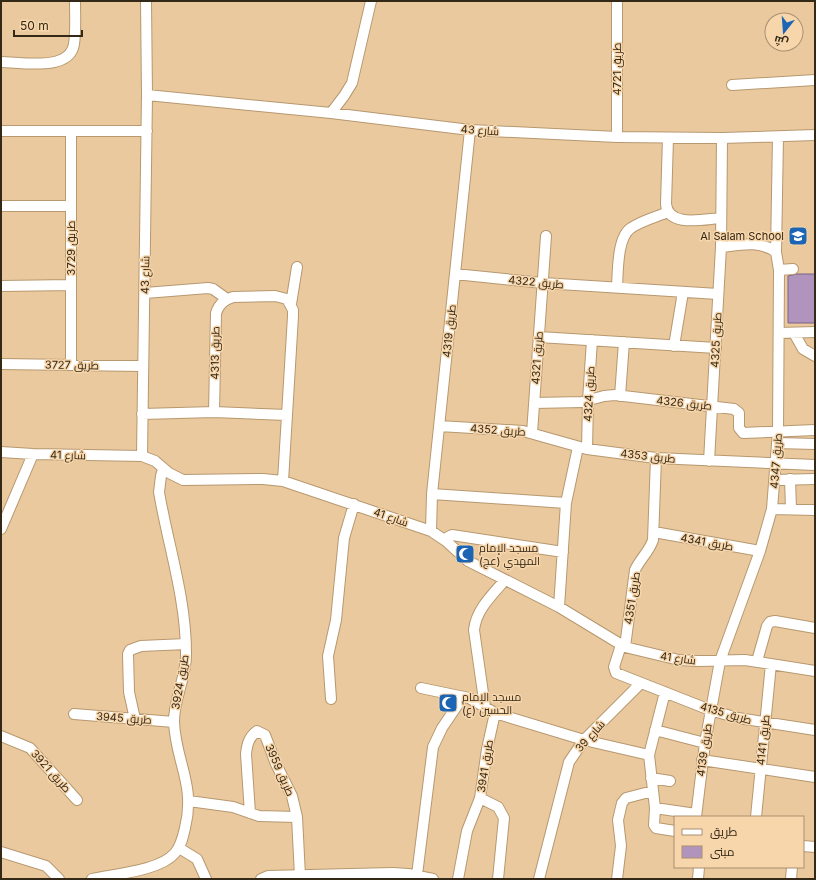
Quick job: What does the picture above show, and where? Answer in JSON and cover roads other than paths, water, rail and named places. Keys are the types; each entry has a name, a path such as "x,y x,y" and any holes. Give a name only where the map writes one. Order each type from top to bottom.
{"street":[{"path":"1,62 51,63 66,59 74,46 75,1"},
{"name":"شارع 43","path":"142,456 142,366 145,294 147,131 146,1"},
{"path":"331,113 352,83 371,1"},
{"name":"طريق 4721","path":"617,1 617,137"},
{"path":"732,85 815,80"},
{"name":"شارع 43","path":"147,95 331,113 470,130 668,138 778,137 815,135"},
{"name":"طريق 4319","path":"431,531 432,494 470,130"},
{"path":"1,131 147,131"},
{"name":"طريق 3729","path":"71,131 71,365"},
{"name":"طريق 4347","path":"720,661 760,551 772,509 778,431 779,270 776,252 778,137"},
{"path":"668,138 666,204 668,212 671,216 680,219 720,218"},
{"name":"طريق 4325","path":"709,461 721,247 720,218 722,138"},
{"path":"1,206 71,206"},
{"path":"617,287 621,245 626,232 631,228 668,212"},
{"name":"طريق 4321","path":"532,433 546,236"},
{"path":"721,247 759,244 767,246 776,252"},
{"path":"283,481 293,316 291,304 297,267"},
{"path":"779,270 793,269"},
{"name":"طريق 4322","path":"455,274 543,283 718,294"},
{"path":"1,286 71,285"},
{"path":"145,294 208,288 213,289 227,299 281,297 291,304"},
{"path":"674,346 683,292"},
{"name":"طريق 4313","path":"214,412 216,313 218,307 227,299"},
{"path":"779,333 815,332"},
{"path":"794,333 803,349 815,356"},
{"path":"539,337 716,348"},
{"name":"طريق 4324","path":"583,448 592,340"},
{"path":"620,396 624,342"},
{"name":"طريق 3727","path":"1,364 142,366"},
{"name":"طريق 4326","path":"534,403 588,401 604,396 620,396 736,410 739,413 739,428 743,433 815,430"},
{"path":"142,414 214,412 287,415"},
{"name":"طريق 4352","path":"439,426 532,433 583,448"},
{"path":"777,443 815,444"},
{"path":"559,607 566,503 583,448"},
{"name":"طريق 4353","path":"583,448 656,458 815,465"},
{"name":"شارع 41","path":"1,452 142,456 155,461 176,477 190,481 263,479 283,481 431,531 446,541 468,561 559,607 623,646 679,660 757,661 815,671"},
{"path":"1,529 33,454"},
{"name":"طريق 4351","path":"623,646 635,570 651,546 654,532 656,458"},
{"name":"طريق 3924","path":"163,468 159,492 180,592 186,644 186,662 174,722 188,787 189,801 186,825 179,848"},
{"path":"790,479 791,509"},
{"path":"775,480 815,479"},
{"path":"432,494 566,503"},
{"path":"331,699 328,656 336,620 344,538 354,504"},
{"path":"772,509 815,510"},
{"name":"طريق 4341","path":"654,532 760,551"},
{"path":"446,541 448,537 452,535 563,552"},
{"path":"485,707 474,630 475,622 481,610 505,580"},
{"path":"757,661 766,626 770,622 775,621 815,628"},
{"path":"135,719 129,692 128,654 130,650 141,646 186,644"},
{"path":"623,646 614,667 614,672 641,683"},
{"name":"طريق 4139","path":"696,816 702,760 720,661"},
{"name":"طريق 4141","path":"756,816 771,664"},
{"name":"طريق 4135","path":"641,683 710,710 765,723 815,730"},
{"name":"شارع 39","path":"539,879 569,762 584,740 641,683"},
{"path":"421,688 463,697 475,701 495,713 584,740 649,755"},
{"path":"665,692 649,755 655,808 654,825 656,828 674,831"},
{"path":"412,876 433,747 442,728 463,697"},
{"name":"طريق 3941","path":"495,713 487,749 480,798 498,807 504,818 498,879"},
{"name":"طريق 3945","path":"74,714 174,722"},
{"path":"656,730 705,743"},
{"name":"طريق 3959","path":"250,813 246,754 247,745 252,735 257,731 265,735 276,764 292,796 297,817 306,877"},
{"name":"طريق 3921","path":"1,736 30,748 77,800"},
{"path":"702,760 815,776"},
{"path":"652,778 670,781"},
{"path":"617,879 621,846 618,820 622,803 626,798 653,791"},
{"path":"458,879 467,832 480,798"},
{"path":"189,801 233,807 259,816 297,817"},
{"path":"655,808 696,816"},
{"path":"804,846 815,847"},
{"path":"92,879 154,866 168,859 179,848 197,859 205,872 206,879"},
{"path":"1,852 46,866 57,878"},
{"path":"698,879 699,868"},
{"path":"792,868 792,879"},
{"path":"261,879 268,876 412,876 433,879"}],"place":[{"name":"Al Salam School","path":"798,236"},
{"name":"مسجد الإمام المهدي (عج)","path":"465,554"},
{"name":"مسجد الإمام الحسين (ع)","path":"448,703"}]}
